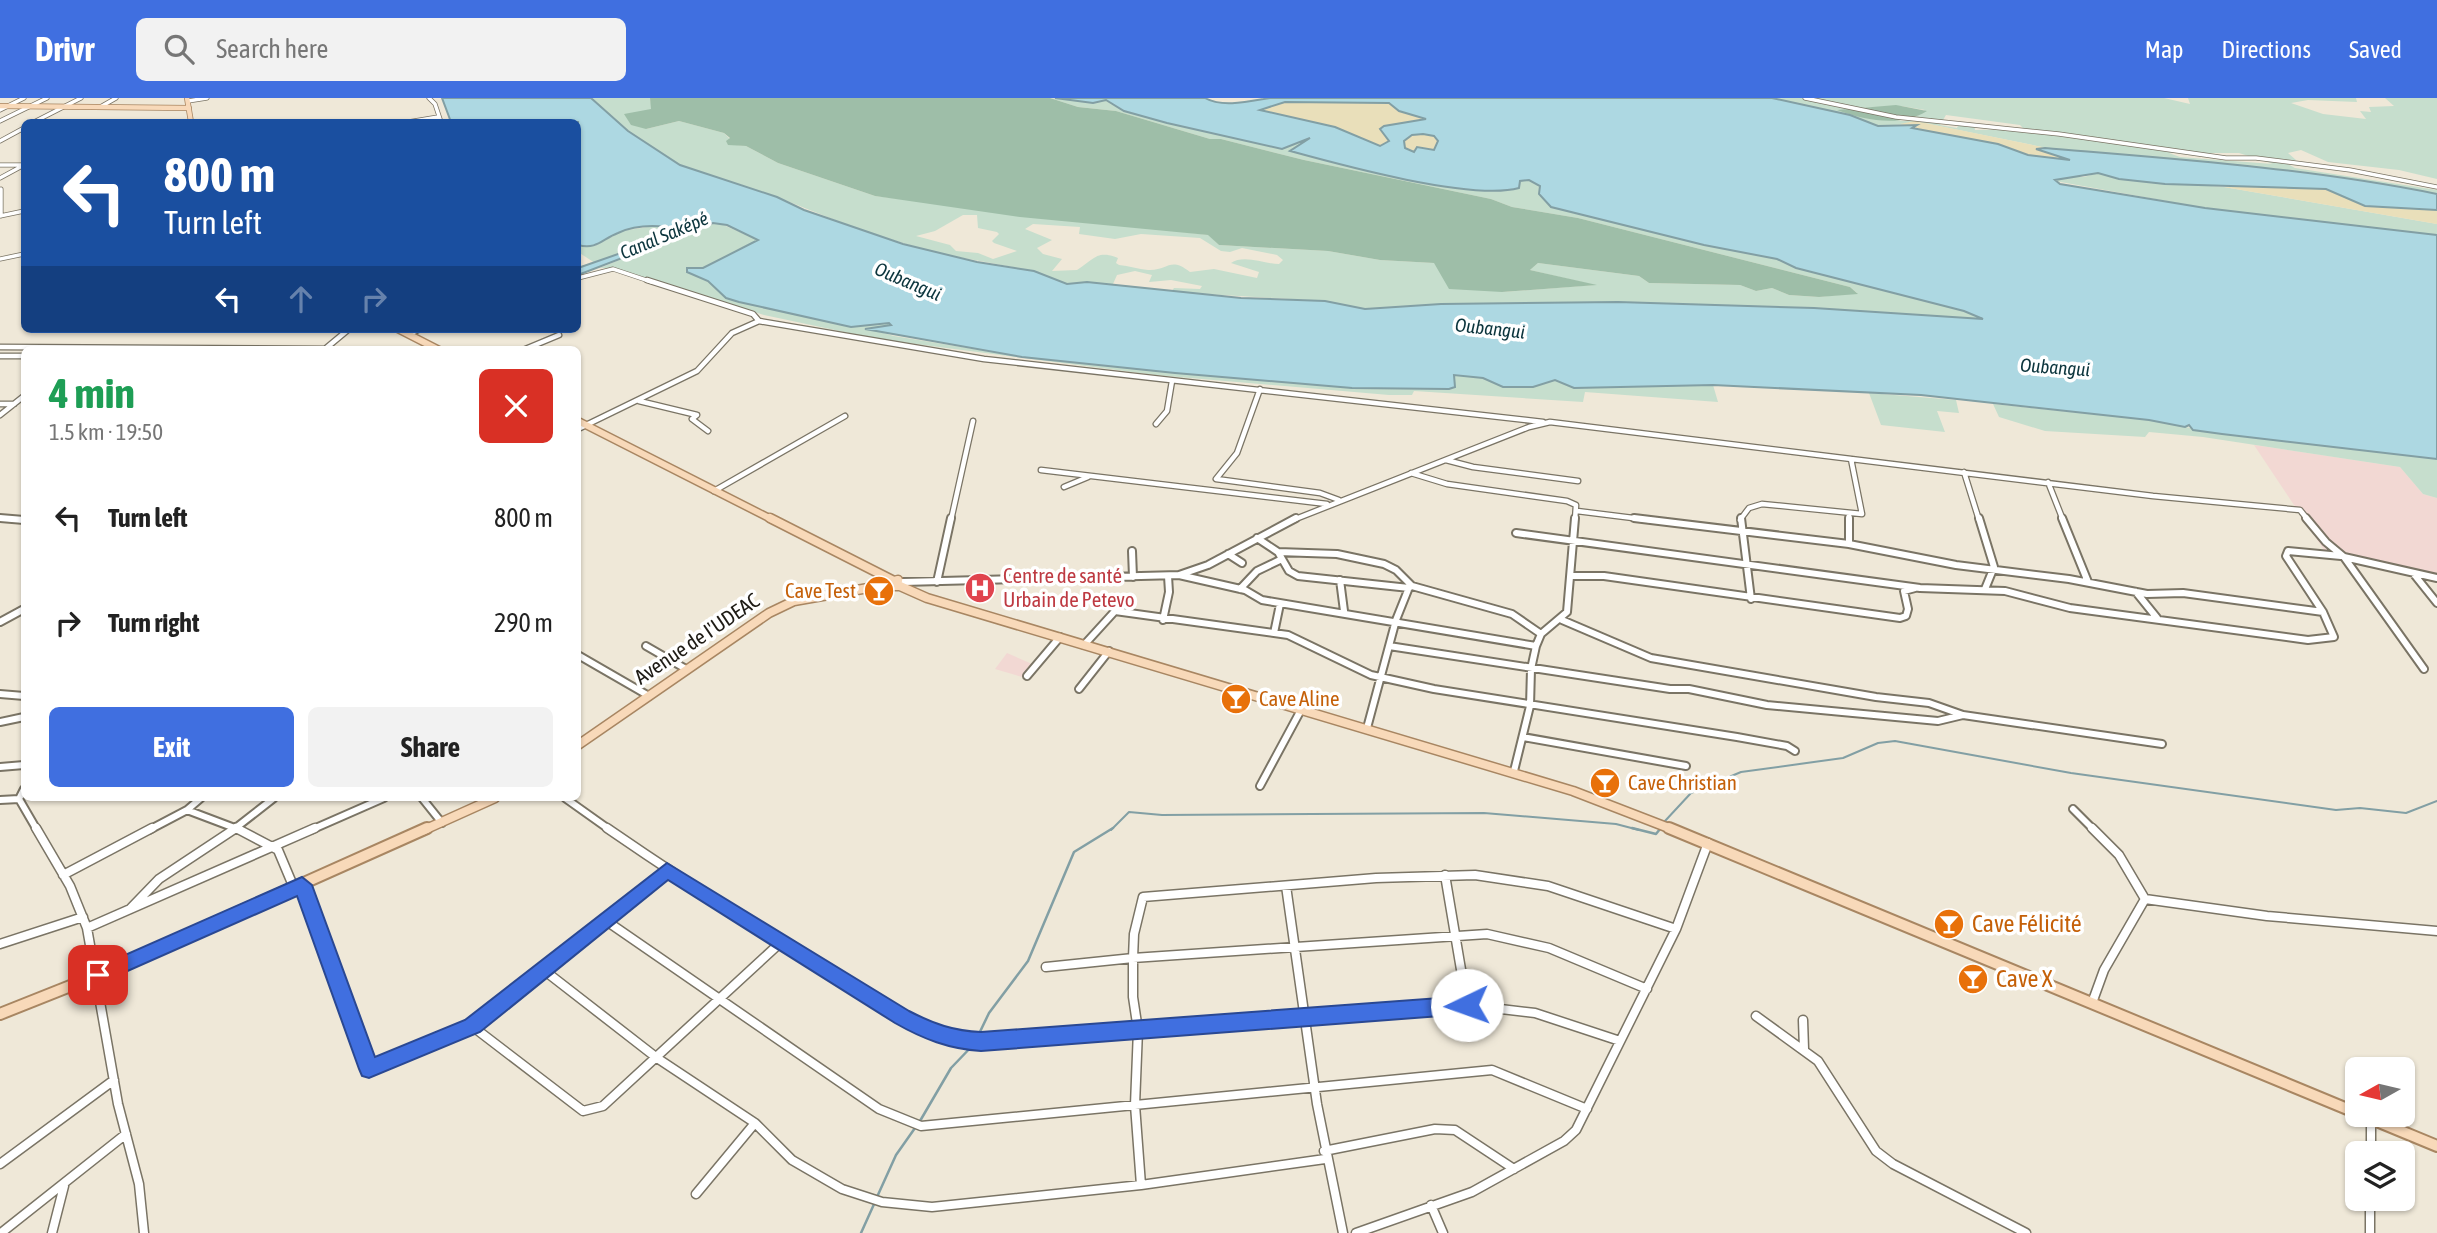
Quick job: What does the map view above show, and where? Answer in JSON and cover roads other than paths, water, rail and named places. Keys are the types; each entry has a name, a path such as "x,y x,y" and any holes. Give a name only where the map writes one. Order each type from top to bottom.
{"main road":[{"path":"0,108 168,107 188,102"},
{"path":"408,334 431,346"},
{"path":"581,423 927,598 1514,771 1708,844 2345,1108"},
{"name":"Avenue de I'UDEAC","path":"581,743 749,624 780,607 840,592 897,583"},
{"path":"0,1014 98,975 489,801"},
{"path":"2392,1127 2437,1146"}],"street":[{"path":"8,106 24,98"},
{"path":"0,121 47,98"},
{"path":"40,119 81,98"},
{"path":"102,106 116,98"},
{"path":"188,102 207,98"},
{"path":"426,119 438,117 435,104 429,98"},
{"path":"1805,98 1896,117 2059,134 2226,158 2256,158 2350,170 2437,187"},
{"path":"0,141 21,130"},
{"path":"0,165 21,164"},
{"path":"0,178 21,166"},
{"path":"1,189 4,190 1,216 21,212"},
{"path":"0,259 21,255"},
{"path":"581,277 612,270 753,314 760,321"},
{"path":"581,428 698,371 708,355 748,322 760,321 952,355 1527,419 2300,510 2343,557 2424,669"},
{"path":"329,346 344,333"},
{"path":"533,346 559,335"},
{"path":"0,346 21,346"},
{"path":"0,356 21,356"},
{"path":"1156,424 1167,411 1172,381"},
{"path":"1260,389 1235,456 1220,469 1216,479 1320,493 1339,500"},
{"path":"0,415 21,398"},
{"path":"639,401 697,415 692,419 708,431"},
{"path":"0,404 14,404"},
{"path":"714,491 845,416"},
{"path":"1527,419 1529,427"},
{"path":"937,582 973,421"},
{"path":"897,583 1179,575 1329,504 1545,422"},
{"path":"1751,599 1743,570 1745,563 1740,519 1750,505 1762,504 1862,514 1851,458"},
{"path":"1446,460 1473,467 1578,481"},
{"path":"1041,470 1329,504"},
{"path":"1964,472 1994,567 1985,589"},
{"path":"1411,473 1447,484 1567,501 1576,505 1567,612 1562,620 1541,634 1536,646 1531,669 1530,706 1514,771"},
{"path":"1064,487 1091,477"},
{"path":"2048,482 2088,582"},
{"path":"1577,511 1849,544 1956,565 1994,567 2136,592 2166,595 2183,593 2323,612"},
{"path":"1849,514 1849,544"},
{"path":"0,518 21,520"},
{"path":"1516,533 1920,588 1985,589 2070,608 2157,619 2183,626 2329,640 2334,637 2323,612 2286,556 2293,550 2343,557 2437,578"},
{"path":"1257,538 1280,556 1293,574 1409,587 1494,608 1534,626 1541,634"},
{"path":"1240,589 1257,571 1280,556 1303,550 1381,563 1397,570 1409,587"},
{"path":"1132,551 1133,577"},
{"path":"1228,554 1242,563"},
{"path":"2412,572 2437,603"},
{"path":"1179,575 1240,589 1254,598 1280,604 1344,611 1536,646"},
{"path":"1163,620 1169,592 1168,576"},
{"path":"1572,576 1604,576 1751,599 1900,618 1906,615 1908,609 1904,592 1920,588"},
{"path":"1340,580 1344,611"},
{"path":"1367,728 1382,679 1395,620 1409,587"},
{"path":"2136,592 2157,619"},
{"path":"1274,632 1280,604"},
{"path":"0,622 21,611"},
{"path":"1084,645 1113,612 1274,632 1308,642 1341,662 1382,679 1530,706 1691,728 1787,746 1795,751"},
{"path":"1562,620 1651,658 1876,697 1929,703 1963,715 2162,744"},
{"path":"1027,676 1060,637"},
{"path":"646,646 686,669"},
{"path":"1389,646 1670,689 1682,687 1748,703 1831,713 1899,715 1946,722 1963,715"},
{"path":"1079,689 1109,651"},
{"path":"581,657 649,696"},
{"path":"0,694 21,695"},
{"path":"1260,786 1302,708"},
{"path":"1,724 21,718"},
{"path":"1523,737 1686,766"},
{"path":"0,767 21,765"},
{"path":"19,799 21,795"},
{"path":"0,800 19,799"},
{"path":"19,799 63,875 87,928 98,975 114,1080 139,1184 145,1233"},
{"path":"63,875 187,810 198,801"},
{"path":"128,911 159,879 236,828 270,801"},
{"path":"87,928 377,801"},
{"path":"424,801 442,823"},
{"path":"569,801 667,871 780,943 930,1032 967,1042 1467,1005 1535,1013 1620,1041"},
{"path":"2073,809 2119,855 2145,899"},
{"path":"187,810 236,828 278,850 298,887 369,1069 472,1026 545,971 667,871"},
{"path":"1356,1233 1472,1192 1564,1141 1576,1130 1676,929 1708,844"},
{"path":"1141,1185 1135,1105 1138,1030 1133,997 1133,958 1134,934 1143,897 1475,874 1548,886 1676,929"},
{"path":"1445,875 1467,1005"},
{"path":"1286,887 1301,1017 1313,1090 1324,1155 1343,1233"},
{"path":"2145,899 2267,916 2437,931"},
{"path":"2092,1003 2104,970 2145,899"},
{"path":"0,944 83,917"},
{"path":"605,920 879,1109 917,1124 1313,1090 1492,1070 1587,1110"},
{"path":"1046,967 1133,958 1487,934 1530,941 1570,953 1647,989"},
{"path":"472,1026 583,1111 603,1106 780,943"},
{"path":"545,971 657,1058 755,1123 792,1160 842,1189 882,1202 932,1207 1141,1185 1324,1155 1435,1129 1455,1130 1514,1169"},
{"path":"1756,1016 1804,1049 1827,1073 1876,1151 1893,1164 2026,1233"},
{"path":"1803,1020 1804,1049"},
{"path":"0,1164 114,1080"},
{"path":"696,1194 755,1123"},
{"path":"1,1233 126,1134"},
{"path":"52,1233 64,1184"},
{"path":"1431,1205 1443,1233"},
{"path":"2370,1211 2370,1233"}],"water":[{"path":"442,98 591,98 628,131 680,165 777,197 804,210 903,244 977,262 1034,271 1067,284 1087,282 1241,298 1325,301 1365,309 1441,304 1618,302 1814,308 1983,319 1964,311 1796,268 1777,259 1704,245 1551,207 1539,194 1540,186 1529,180 1520,181 1519,188 1498,191 1439,186 1290,151 1310,138 1282,149 1167,123 1124,111 1106,100 1093,103 1055,98 1205,98 1228,103 1270,98 1772,98 1850,115 1878,126 1917,125 1912,128 1998,144 2028,155 2070,160 2036,149 2045,148 2242,165 2340,177 2437,194 2437,210 2365,206 2326,189 2165,184 2119,179 2098,173 2055,180 2060,184 2205,208 2437,235 2437,459 2222,434 2193,430 2189,425 2185,427 2149,420 1921,395 1713,385 1574,388 1555,380 1533,387 1503,387 1483,378 1454,375 1455,387 1449,389 1352,388 1022,357 865,329 891,325 889,323 851,327 726,298 708,281 687,272 687,268 703,268 758,240 727,225 713,223 581,274 581,267 621,253 667,227 636,227 595,245 581,245 581,119 450,119","holes":["1285,102 1389,103 1399,111 1426,119 1384,126 1380,129 1389,141 1380,146 1335,127 1260,110","1412,135 1434,136 1438,141 1434,150 1417,147 1414,152 1405,148 1404,141"]}],"waterway":[{"path":"1665,821 1691,793 1741,772 1843,758 1878,743 1895,741 2071,773 2336,810 2360,808 2406,813 2437,801"},
{"path":"1113,828 1129,812 1162,815 1484,813 1616,824 1639,830"},
{"path":"977,1038 989,1013 1028,961 1074,852 1113,828"},
{"path":"1632,828 1656,834 1660,829"},
{"path":"920,1121 951,1068 975,1043"},
{"path":"877,1197 896,1155 915,1128"},
{"path":"861,1233 875,1202"}],"place":[{"name":"Centre de santé Urbain de Petevo","path":"980,588"},
{"name":"Cave Test","path":"879,591"},
{"name":"Cave Aline","path":"1236,699"},
{"name":"Cave Christian","path":"1605,783"},
{"name":"Cave Félicité","path":"1949,924"},
{"name":"Cave X","path":"1973,979"}],"water label":[{"name":"Canal Saképé","path":"664,235"},
{"name":"Oubangui","path":"908,281"},
{"name":"Oubangui","path":"1490,328"},
{"name":"Oubangui","path":"2055,367"}]}
